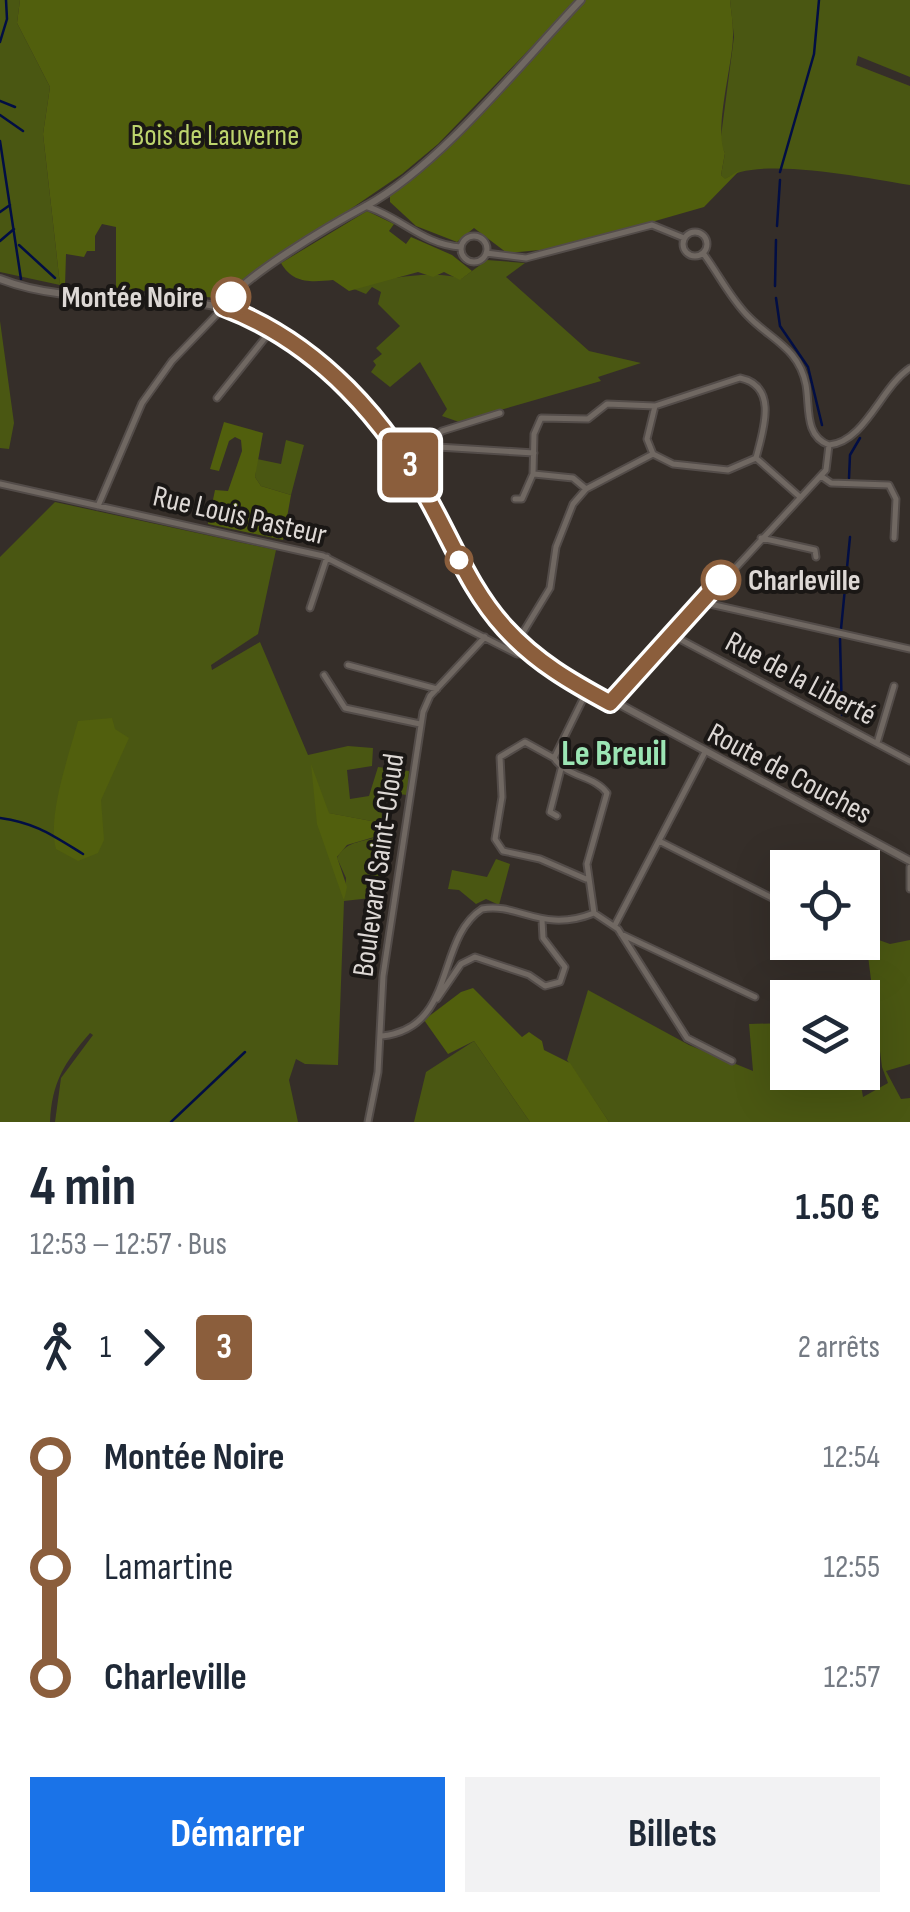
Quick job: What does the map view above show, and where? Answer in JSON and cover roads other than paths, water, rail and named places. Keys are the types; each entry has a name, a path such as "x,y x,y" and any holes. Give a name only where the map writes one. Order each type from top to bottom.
{"main road":[{"path":"224,307 314,234 365,206 442,145 581,0"},
{"name":"Route de Couches","path":"0,279 62,292 224,307 272,328 310,355 398,444 465,571 528,651 588,691 910,864"}],"street":[{"path":"365,206 384,212 436,243 461,246 474,236 485,244 486,253"},
{"path":"461,246 470,261 486,253 507,259 545,255 652,225 684,238"},
{"path":"684,238 692,232 701,234 707,243 703,253"},
{"path":"684,238 686,253 703,253"},
{"path":"703,253 748,317 792,352 805,381 811,427 820,442 830,445 851,438 884,391 910,368"},
{"path":"98,506 142,403 172,361 224,307"},
{"path":"216,398 272,328"},
{"path":"516,499 522,499 533,474 535,426 542,418 588,419 608,404 655,406 736,378 749,380 759,388 766,408 756,458"},
{"path":"655,406 648,439 652,454 672,464 698,463 728,470 756,458"},
{"path":"423,488 436,436 500,413"},
{"path":"610,703 821,476 830,445"},
{"path":"435,449 534,453"},
{"path":"508,650 547,594 556,546 573,504 586,489 652,454"},
{"path":"756,458 800,497"},
{"path":"533,474 573,478 586,489"},
{"path":"821,476 831,482 889,486 896,499 894,538"},
{"name":"Rue Louis Pasteur","path":"0,484 327,557 508,650"},
{"path":"760,538 816,550 816,557"},
{"path":"310,608 327,557"},
{"path":"701,602 910,649"},
{"name":"Rue de la Liberté","path":"672,635 910,760"},
{"name":"Boulevard Saint-Cloud","path":"368,1122 381,1036 383,976 420,724 425,704 484,637"},
{"path":"508,650 528,651"},
{"path":"348,665 437,689"},
{"path":"324,675 344,708 420,724"},
{"path":"876,744 894,686"},
{"path":"554,758 588,691"},
{"path":"586,879 540,860 503,851 496,844 502,797 500,757 524,742 554,758 561,768 597,783 608,793 590,840 586,879 594,913 615,925 686,1038 732,1061"},
{"path":"615,925 704,754"},
{"path":"557,816 550,812 561,768"},
{"path":"658,841 770,897"},
{"path":"910,864 910,889"},
{"path":"436,998 475,913 495,907 542,920 572,920 594,913"},
{"path":"381,1036 410,1027 461,964 475,957 529,975 544,986 560,982 565,967 541,933 542,920"},
{"path":"621,934 755,997"}],"waterway":[{"path":"0,42 7,19 6,0"},
{"path":"780,172 814,54 819,0"},
{"path":"0,101 15,107"},
{"path":"0,115 23,131"},
{"path":"0,141 21,279"},
{"path":"777,226 780,180"},
{"path":"0,212 10,205"},
{"path":"0,241 14,229"},
{"path":"775,286 776,240"},
{"path":"19,245 55,278"},
{"path":"776,298 780,326 808,367 822,425"},
{"path":"849,478 850,455 860,438"},
{"path":"841,629 850,537"},
{"path":"840,639 842,715"},
{"path":"0,818 34,827 83,854"},
{"path":"171,1122 245,1052"}],"place":[{"name":"Montée Noire","path":"231,297"},
{"name":"Charleville","path":"721,580"}],"district":[{"name":"Le Breuil","path":"614,753"}],"park label":[{"name":"Bois de Lauverne","path":"215,135"}]}
